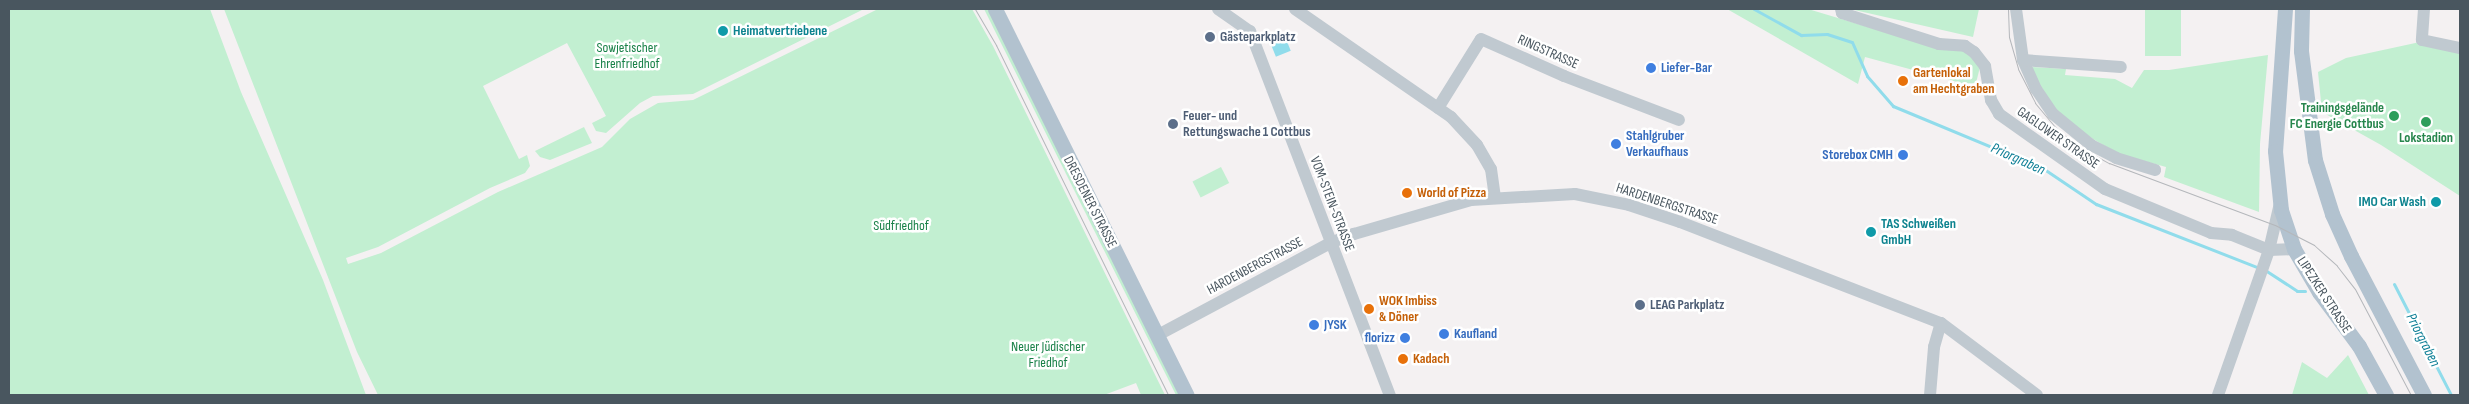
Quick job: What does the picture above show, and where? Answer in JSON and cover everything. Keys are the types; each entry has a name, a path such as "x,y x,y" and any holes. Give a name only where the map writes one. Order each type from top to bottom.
{"main road":[{"name":"DRESDENER STRASSE","path":"995,9 1187,395"},
{"name":"LIPEZKER STRASSE","path":"2286,9 2275,151 2280,203 2294,248 2319,292 2359,346 2386,395"},
{"path":"2302,9 2301,51 2315,160 2332,214 2351,256 2424,395"}],"street":[{"name":"VOM-STEIN-STRASSE","path":"1218,9 1250,31 1390,395"},
{"path":"1295,9 1438,108 1477,145 1500,197"},
{"name":"GAGLOWER STRASSE","path":"1842,9 1842,13 1940,44 1965,46 1981,58 1985,66 1991,100 1999,114 2105,189 2211,232 2232,235 2268,254 2294,248"},
{"path":"2016,9 2023,60 2036,89 2053,114 2072,132 2116,158 2155,170"},
{"path":"2424,9 2422,40 2460,48"},
{"name":"RINGSTRASSE","path":"1438,108 1481,39 1564,76 1679,120"},
{"path":"2023,60 2121,67"},
{"name":"HARDENBERGSTRASSE","path":"1158,334 1330,243 1471,200 1575,194 1629,205 1680,222 1941,323 2036,395"},
{"path":"2218,395 2268,254 2280,203"},
{"path":"1930,395 1934,347 1940,334 1941,323"}],"green space":[{"path":"9,9 210,9 241,92 323,280 366,395 9,395"},
{"path":"224,9 864,9 693,94 653,96 640,103 606,133 596,131 592,123 606,116 567,43 483,86 519,159 527,155 530,166 525,173 490,188 378,247 346,258 348,264 381,253 498,192 602,147 630,119 658,103 693,100 878,9 972,9 993,46 1165,395 1141,395 1136,383 1104,395 378,395 357,352"},
{"path":"984,9 988,9 1179,395 1176,395"},
{"path":"1727,9 1808,9 1938,48 1963,51 1972,56 1980,67 1976,83 1965,84 1865,57 1858,84"},
{"path":"1850,9 1979,9 1973,37"},
{"path":"2145,9 2181,9 2181,56 2145,56"},
{"name":"Trainingsgelände FC Energie Cottbus","path":"2420,42 2460,50 2460,196 2381,145 2322,112 2318,72 2346,58"},
{"path":"2268,55 2260,144 2259,212 2164,177 2166,167 2119,154 2093,139 2056,112 2030,67 2066,69 2065,75 2115,79 2132,88 2144,70 2169,70"},
{"path":"584,127 592,143 550,160 540,157 535,151"},
{"path":"1221,167 1229,183 1201,198 1192,182"},
{"path":"2348,355 2369,395 2292,395 2302,362 2327,378"}],"water":[{"path":"1284,34 1291,51 1276,57 1269,40"}],"waterway":[{"name":"Priorgraben","path":"1754,9 1801,35 1827,34 1852,42 1867,76 1893,106 2044,169 2096,204 2259,268"},
{"name":"Priorgraben","path":"2265,270 2297,291 2305,291"},
{"name":"Priorgraben","path":"2394,284 2451,395"}],"tram line":[{"path":"975,9 996,45 1168,395"},
{"path":"2008,9 2009,37 2018,69 2035,103 2054,126 2076,145 2109,163 2275,225 2314,245 2337,266 2355,289 2411,395"}],"place":[{"name":"Heimatvertriebene","path":"723,31"},
{"name":"Gästeparkplatz","path":"1210,37"},
{"name":"Liefer-Bar","path":"1651,68"},
{"name":"Gartenlokal am Hechtgraben","path":"1903,81"},
{"name":"Trainingsgelände FC Energie Cottbus","path":"2394,116"},
{"name":"Lokstadion","path":"2426,122"},
{"name":"Feuer- und Rettungswache 1 Cottbus","path":"1173,124"},
{"name":"Stahlgruber Verkaufhaus","path":"1616,144"},
{"name":"Storebox CMH","path":"1903,155"},
{"name":"World of Pizza","path":"1407,193"},
{"name":"IMO Car Wash","path":"2436,202"},
{"name":"TAS Schweißen GmbH","path":"1871,232"},
{"name":"LEAG Parkplatz","path":"1640,305"},
{"name":"WOK Imbiss & Döner","path":"1369,309"},
{"name":"JYSK","path":"1314,325"},
{"name":"Kaufland","path":"1444,334"},
{"name":"florizz","path":"1405,338"},
{"name":"Kadach","path":"1403,359"}],"park label":[{"name":"Sowjetischer Ehrenfriedhof","path":"627,56"},
{"name":"Südfriedhof","path":"901,226"},
{"name":"Neuer Jüdischer Friedhof","path":"1048,356"}]}
